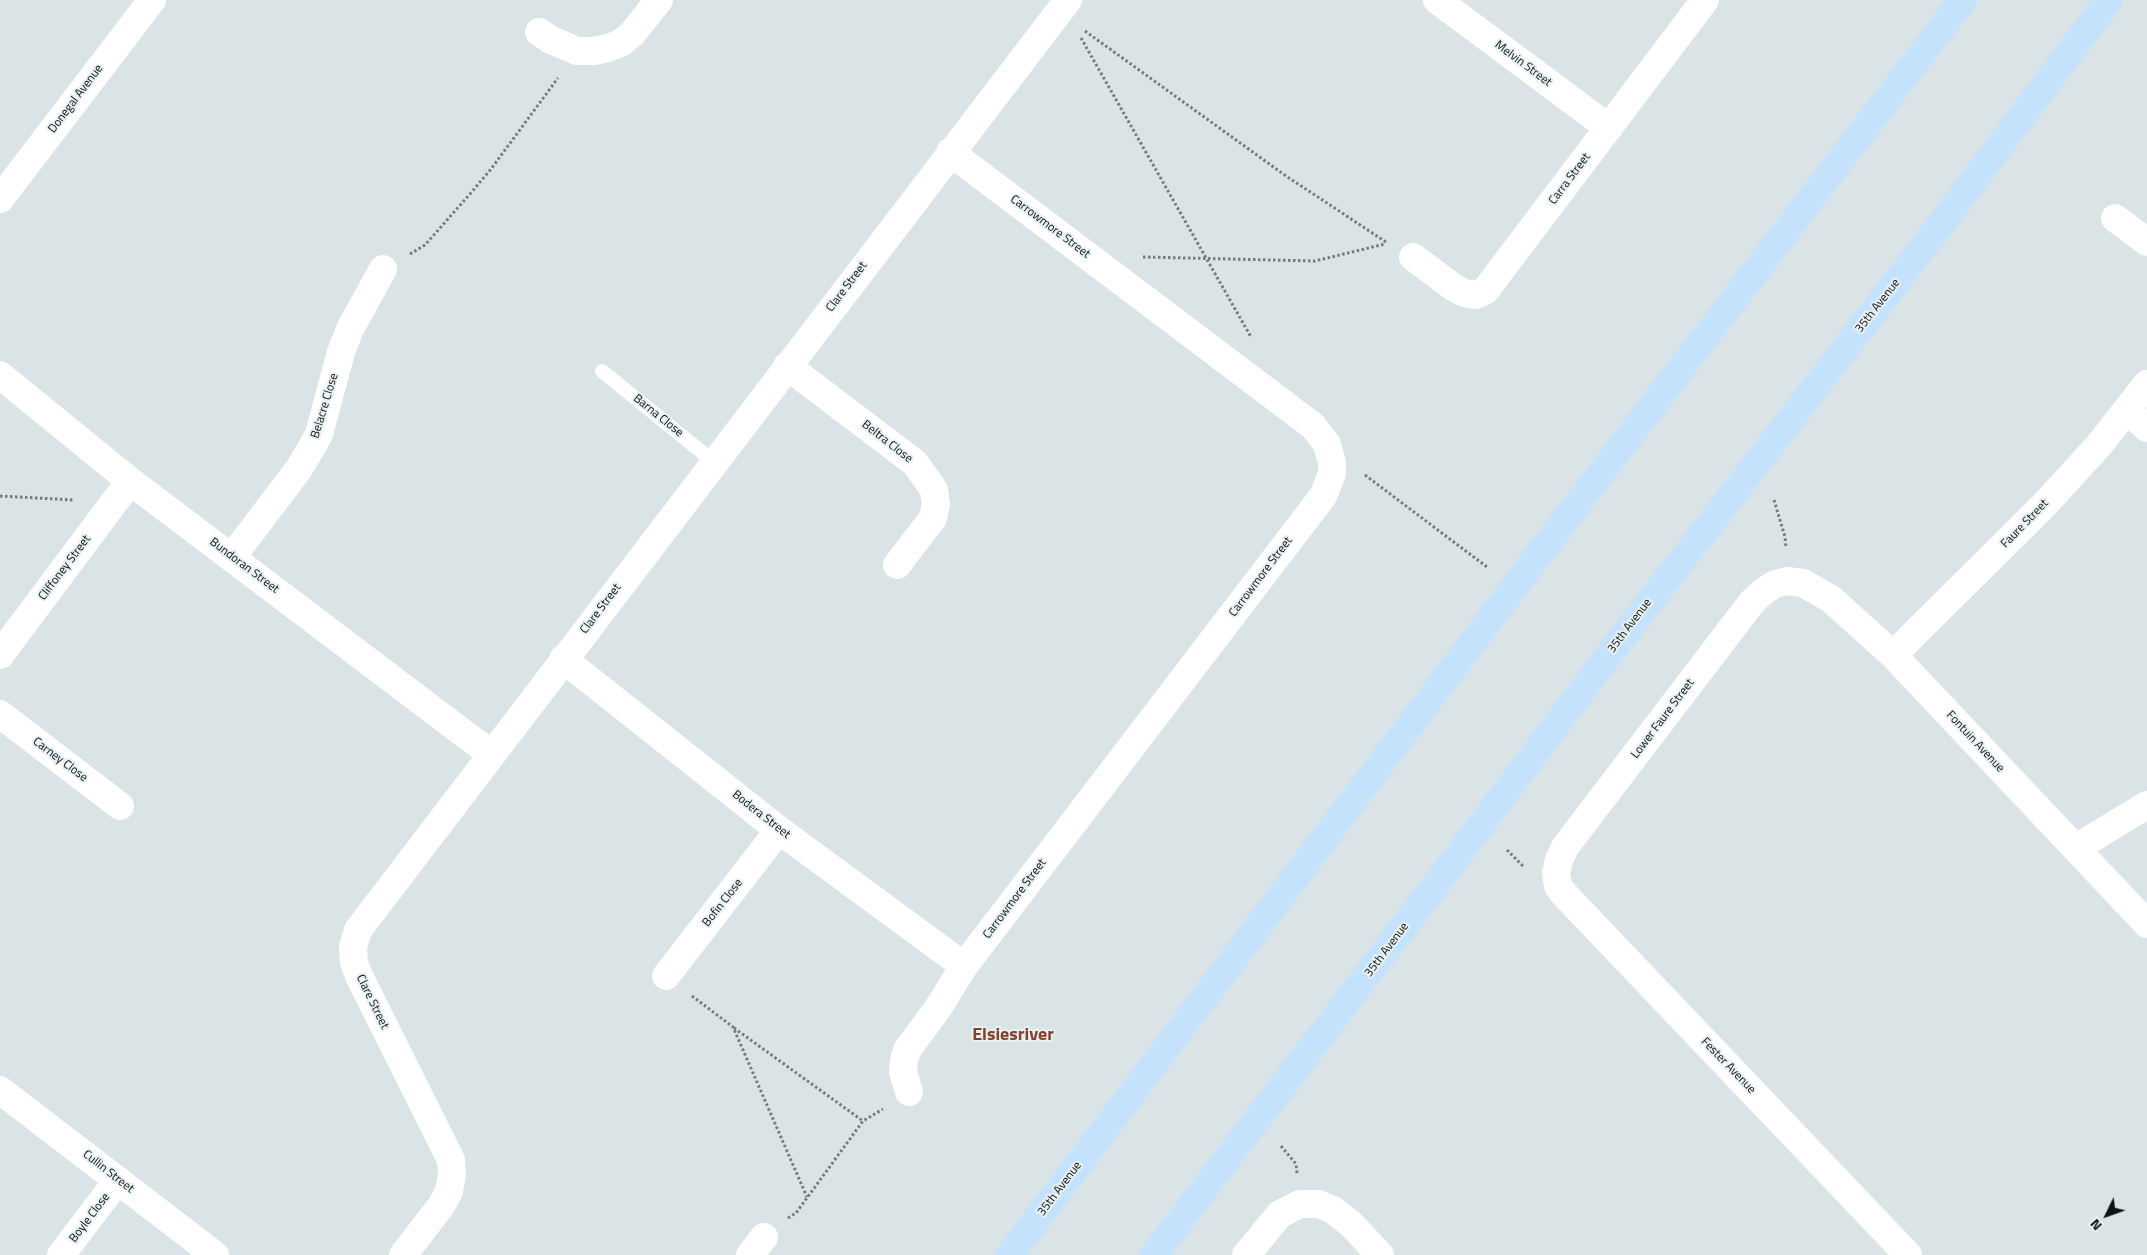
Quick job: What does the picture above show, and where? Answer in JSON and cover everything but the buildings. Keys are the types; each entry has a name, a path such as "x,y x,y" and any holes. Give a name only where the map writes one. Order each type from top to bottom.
{"main road":[{"name":"35th Avenue","path":"1010,1255 1543,549 1963,0"},
{"name":"35th Avenue","path":"1154,1255 1615,647 1935,232 2109,0"}],"street":[{"name":"Donegal Avenue","path":"0,199 152,0"},
{"path":"539,32 557,44 577,51 594,51 621,43 632,34 659,0"},
{"name":"Clare Street","path":"403,1255 441,1206 449,1191 452,1175 451,1160 360,978 354,963 353,946 358,930 950,152 1068,0"},
{"name":"Melvin Street","path":"1437,0 1609,128"},
{"name":"Carra Street","path":"1413,257 1464,294 1475,295 1484,291 1705,0"},
{"name":"Carrowmore Street","path":"909,1092 903,1072 908,1050 938,1008 964,966 1323,496 1332,474 1332,463 1327,444 1313,426 950,152"},
{"path":"2115,218 2147,242"},
{"name":"Belacre Close","path":"232,557 298,470 312,447 318,434 341,352 350,329 383,269"},
{"name":"Beltra Close","path":"787,366 915,463 934,490 936,504 933,518 896,565"},
{"name":"Bundoran Street","path":"0,375 130,480 491,754"},
{"name":"Faure Street","path":"1893,655 2046,502 2099,446 2147,384"},
{"path":"2127,410 2147,428"},
{"name":"Cliffoney Street","path":"0,655 130,480"},
{"name":"Fontuin Avenue","path":"1787,581 1803,583 1831,599 1893,655 2147,924"},
{"name":"Lower Faure Street","path":"1556,873 1565,847 1752,602 1775,584 1787,581"},
{"name":"Bodera Street","path":"563,659 779,830 964,966"},
{"name":"Carney Close","path":"0,714 120,806"},
{"path":"2076,848 2147,805"},
{"name":"Bofin Close","path":"666,976 779,830"},
{"name":"Fester Avenue","path":"1556,873 1558,886 1564,894 1908,1255"},
{"name":"Cullin Street","path":"0,1090 215,1255"},
{"name":"Boyle Close","path":"61,1255 118,1180"},
{"path":"1246,1255 1280,1214 1300,1204 1319,1204 1333,1210 1351,1224 1380,1255"}],"lane":[{"name":"Barna Close","path":"602,371 714,462"}],"path":[{"path":"1140,256 1208,260 1315,261 1388,243 1286,176 1085,31 1080,37 1208,260 1253,341"},
{"path":"383,269 425,245 491,169 577,51"},
{"path":"1357,469 1486,567"},
{"path":"0,496 79,500"},
{"path":"1774,500 1785,537 1787,581"},
{"path":"666,976 733,1027 863,1120"},
{"path":"733,1027 807,1197"},
{"path":"757,1246 796,1213 863,1120 909,1092"}],"district":[{"name":"Elsiesriver","path":"1013,1036"}]}
